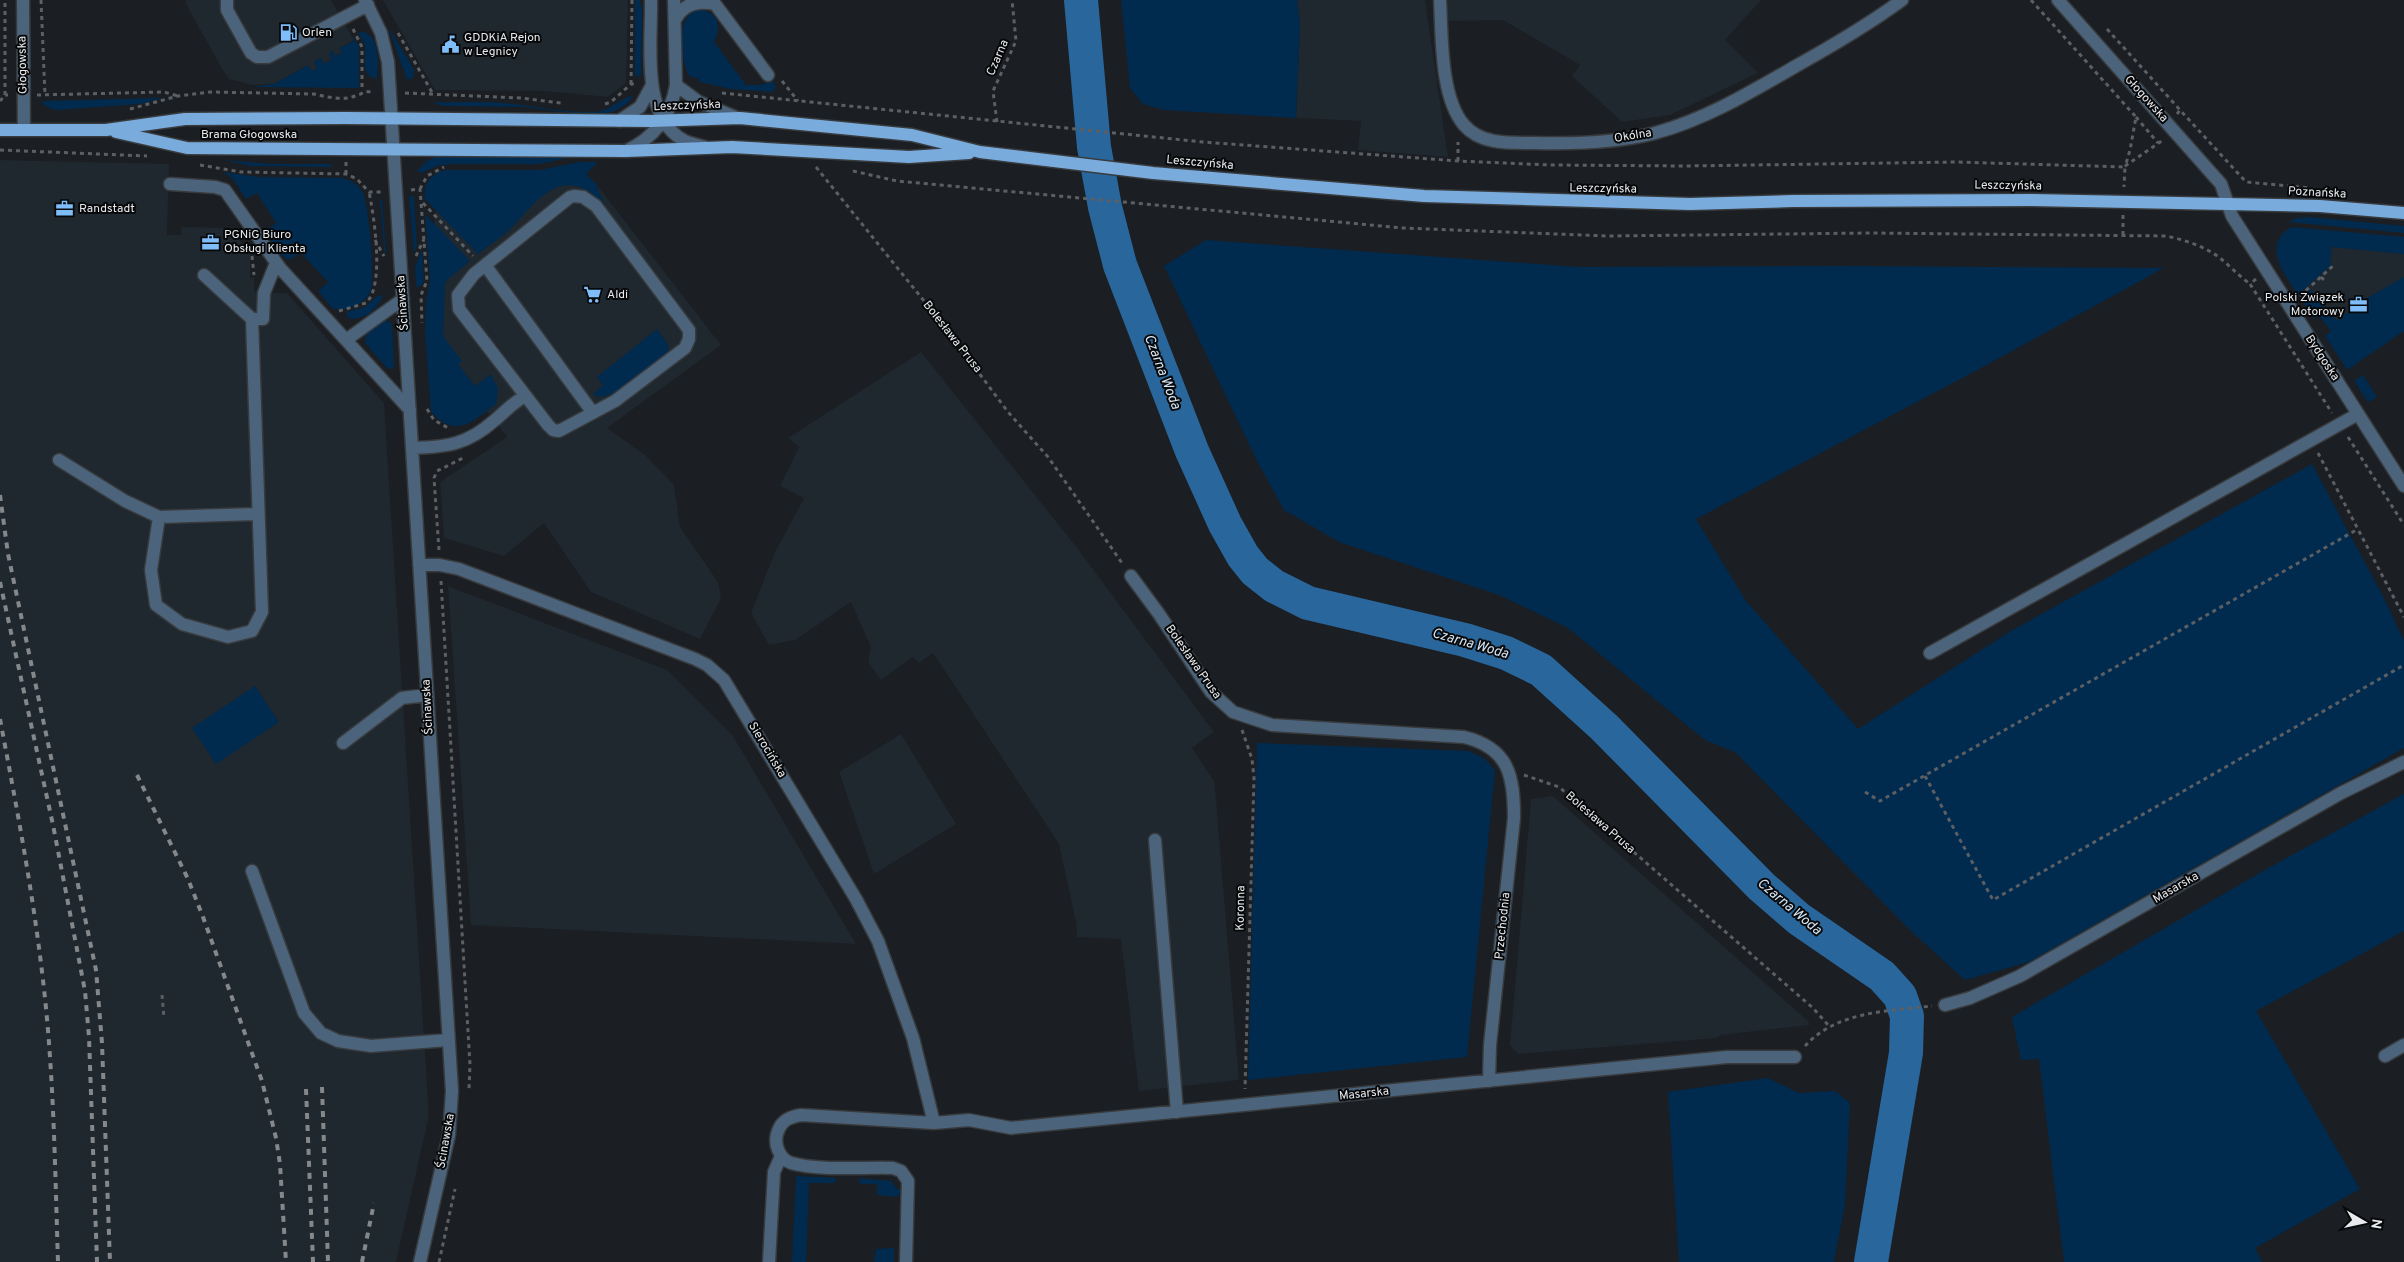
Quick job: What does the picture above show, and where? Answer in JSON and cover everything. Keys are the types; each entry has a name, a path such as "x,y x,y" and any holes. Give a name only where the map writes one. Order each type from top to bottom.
{"main road":[{"name":"Leszczyńska","path":"391,118 619,121 740,118 912,134 980,152 1153,173 1384,193 1530,201 1690,204 1971,199 2228,203"},
{"name":"Brama Głogowska","path":"0,130 106,130 185,119 391,118"},
{"name":"Brama Głogowska","path":"106,130 187,148 394,149"},
{"name":"Leszczyńska","path":"394,149 626,151 707,147 908,157 980,152"},
{"name":"Poznańska","path":"2228,203 2320,206 2404,212"}],"street":[{"name":"Głogowska","path":"23,0 24,130"},
{"path":"227,0 227,10 251,53 257,57 268,57 345,17 366,3"},
{"path":"651,0 652,85 654,99 664,121 682,140 707,147"},
{"path":"626,151 645,140 664,121 674,97 676,85 674,0"},
{"name":"Okólna","path":"1440,0 1447,81 1452,104 1459,119 1474,134 1487,139 1542,143 1598,141 1640,136 1687,122 1726,105 1775,78 1858,30 1902,0"},
{"name":"Głogowska","path":"2058,0 2219,182 2228,203"},
{"path":"675,20 684,7 691,3 714,2 768,75"},
{"name":"Ścinawska","path":"366,3 378,26 386,52 394,149 452,1093 451,1121 420,1262"},
{"path":"619,121 640,106 652,85"},
{"path":"676,85 699,102 740,118"},
{"path":"170,184 215,187 225,190 276,263 410,410"},
{"path":"570,196 583,197 596,206 689,330 689,339 685,348 615,401 559,431 553,430 459,309 458,295 463,286 485,265 570,196"},
{"name":"Bydgoska","path":"2228,203 2230,213 2266,272 2404,486"},
{"path":"252,319 263,318 264,293 276,263"},
{"path":"485,265 593,413"},
{"path":"159,517 152,570 156,606 182,624 228,637 252,631 262,612 252,319 204,275"},
{"path":"346,340 403,299"},
{"path":"413,448 448,446 465,441 481,432 526,396"},
{"path":"1930,653 2358,414"},
{"path":"59,460 125,500 159,517 258,514"},
{"name":"Sierocińska","path":"420,565 440,564 459,569 664,646 702,662 721,677 733,692 846,882 878,942 914,1038 934,1122"},
{"name":"Bolesława Prusa","path":"1131,576 1160,614 1209,689 1221,703 1236,714 1258,721 1290,727 1464,737 1492,748 1502,758 1509,771"},
{"path":"343,743 402,698 427,694"},
{"name":"Masarska","path":"1945,1005 1970,998 2020,976 2341,793 2404,762"},
{"name":"Przechodnia","path":"1489,1081 1490,1045 1514,818 1513,787 1509,771"},
{"path":"1155,840 1177,1112"},
{"path":"252,871 304,1013 321,1033 344,1043 371,1046 448,1040"},
{"path":"2385,1056 2404,1045"},
{"name":"Masarska","path":"780,1156 776,1135 780,1125 791,1116 801,1115 934,1122 969,1120 1009,1128 1727,1057 1796,1057"},
{"path":"769,1262 774,1172 780,1156 790,1163 808,1166 892,1168 901,1171 908,1181 906,1262"}],"path":[{"path":"0,101 5,95 5,0"},
{"path":"41,0 45,95"},
{"path":"631,84 632,0"},
{"name":"Czarna","path":"997,122 993,91 1016,41 1012,0"},
{"path":"2031,0 2158,143"},
{"path":"345,17 361,44 362,91"},
{"path":"393,25 433,94"},
{"path":"2105,26 2246,182 2315,189"},
{"path":"782,80 798,101"},
{"path":"602,105 611,102 631,84 652,85"},
{"path":"5,95 164,92 178,96"},
{"path":"714,92 1144,137 1348,154 1550,165 1686,166 1956,162 2125,167 2158,143 2171,127 2180,110"},
{"path":"2123,235 2125,167 2136,116"},
{"path":"2153,137 2171,127"},
{"path":"0,150 156,157"},
{"path":"192,164 242,172 346,174 357,179 369,192 376,282 369,300 361,306 347,310 321,313"},
{"path":"422,324 421,295 427,281 420,189 427,176 447,166"},
{"name":"Bolesława Prusa","path":"823,167 816,166 941,322 1008,412 1048,457 1131,576"},
{"path":"848,170 897,181 1403,228 1608,236 1870,233 2123,235 2166,236 2188,240 2220,258 2250,284 2404,525"},
{"path":"411,190 420,189"},
{"path":"369,192 381,192"},
{"path":"422,202 485,265"},
{"path":"252,251 253,273 268,284"},
{"path":"2298,298 2335,264"},
{"path":"2250,284 2266,272"},
{"path":"2321,277 2325,281"},
{"path":"426,400 427,410 434,420 444,427 455,429"},
{"path":"2312,441 2404,616"},
{"path":"1865,792 1880,801 2358,529"},
{"path":"1924,776 1993,900 2404,665"},
{"name":"Koronna","path":"1236,714 1252,760 1254,776 1244,1106"},
{"name":"Bolesława Prusa","path":"1509,771 1536,778 1558,787 1813,1008 1830,1027"},
{"path":"162,995 164,1018"},
{"path":"1796,1057 1810,1042 1830,1027 1865,1013 1945,1005"}],"shaded area":[{"path":"187,0 331,0 354,40 340,48 342,53 335,56 333,51 329,53 333,59 324,64 321,58 314,62 317,68 311,71 308,65 274,84 252,85 229,79 185,2"},
{"path":"383,0 628,0 626,83 608,97 544,91 435,90"},
{"path":"635,0 640,0 642,11 641,77 635,76"},
{"path":"1121,0 1297,0 1300,24 1296,118 1164,110 1143,104 1130,88"},
{"path":"1297,0 1425,0 1448,157 1358,150 1361,121 1296,118 1300,24"},
{"path":"1448,0 1761,0 1725,40 1758,73 1670,115 1622,122 1572,76 1580,65 1503,20 1448,21"},
{"path":"699,10 711,13 715,17 718,31 714,42 746,85 762,85 771,79 776,87 773,92 731,89 700,82 697,78 689,76 683,59 682,28 691,14"},
{"path":"388,26 414,70 413,78 407,80"},
{"path":"363,32 373,39 376,45 378,59 377,79 368,75 366,71 365,46 358,33"},
{"path":"353,36 359,46 359,88 252,87 274,84 308,65 312,71 317,68 314,62 321,58 324,64 332,59 329,53 333,51 335,56 342,53 340,48 354,41"},
{"path":"633,96 628,103 615,111 598,116 523,107 443,106 432,102 493,102 591,112 604,110 623,99"},
{"path":"164,98 140,104 56,110 47,107 41,101"},
{"path":"438,156 578,156 539,164 450,164 437,166 422,173 417,171 427,161"},
{"path":"0,160 169,164 167,235 181,235 182,227 228,228 250,251 250,278 254,278 254,292 287,293 384,403 429,1116 396,1262 0,1262"},
{"path":"225,160 270,164 331,164 331,167 250,166"},
{"path":"580,162 598,162 586,174 596,184 606,208 592,194 582,188 570,185 559,187 549,191 540,198 506,233 478,254 425,199 425,189 428,181 431,177 444,170 540,170"},
{"path":"223,172 258,177 342,178 357,185 363,193 365,200 371,242 372,283 371,290 365,299 349,308 332,308 318,291 328,282 300,252 290,260 275,248 266,231 276,223 257,193 246,199 233,179"},
{"path":"439,179 575,181 596,184 721,345 607,428 645,455 674,485 680,527 718,582 721,598 700,639 591,592 544,523 504,556 444,538 440,482 507,437 436,347 434,230"},
{"path":"409,196 414,196 417,246 414,253"},
{"path":"382,198 386,254 384,251 379,202"},
{"path":"425,214 470,261 445,282 443,336 462,361 458,364 475,386 491,374 498,389 496,404 479,417 464,425 448,425 431,412 425,333 426,302 430,281"},
{"path":"2309,217 2404,226 2404,233 2288,222 2298,218"},
{"path":"2291,227 2404,237 2404,254 2332,247 2330,262 2332,264 2298,295 2282,269 2277,251 2278,242 2282,234"},
{"path":"1206,240 1578,267 2164,268 1968,375 1696,519 1746,601 1858,729 2011,631 2312,464 2385,600 2404,641 2404,748 2029,962 1965,980 1913,933 1735,752 1705,740 1568,628 1499,595 1339,542 1284,510 1257,461 1164,266"},
{"name":"Polski Związek Motorowy","path":"2305,242 2404,251 2404,331 2335,336 2281,260"},
{"path":"422,249 424,281 421,286 416,287 415,267"},
{"path":"2404,277 2404,331 2347,370 2325,336 2331,331 2319,316 2314,319 2300,298 2310,289 2337,321 2362,301"},
{"path":"383,295 378,305 369,313 359,318 348,318 346,312 365,307 377,296"},
{"path":"386,320 392,324 394,366 392,369 387,368 365,343 366,334"},
{"path":"657,329 669,346 667,354 619,390 600,397 593,394 603,385 597,377"},
{"path":"921,352 1078,549 1214,732 1192,748 1214,781 1215,787 1239,1080 1139,1091 1121,939 1077,937 1076,922 1059,844 933,653 919,663 913,657 881,680 868,662 871,647 851,602 795,640 769,645 751,613 775,552 804,498 780,486 799,447 788,438"},
{"path":"2363,375 2377,397 2368,402 2354,381"},
{"path":"448,586 667,670 733,736 856,944 471,925"},
{"path":"255,686 279,722 216,764 192,728"},
{"path":"901,734 956,824 874,874 839,772"},
{"path":"1257,743 1469,751 1485,759 1495,770 1467,1057 1248,1080"},
{"path":"2404,794 2404,931 2256,1011 2360,1189 2255,1248 2262,1262 2064,1262 2039,1059 2021,1060 2012,1017 2270,867"},
{"path":"1553,796 1808,1021 1810,1025 1721,1035 1717,1038 1518,1054 1510,1045 1531,799"},
{"path":"1768,1078 1799,1093 1835,1091 1850,1103 1845,1204 1834,1262 1679,1262 1668,1092"},
{"path":"796,1176 836,1178 835,1183 809,1183 806,1262 792,1262"},
{"path":"859,1178 891,1181 897,1189 900,1189 901,1193 896,1197 877,1195 877,1184 860,1184"},
{"path":"894,1248 894,1262 874,1262 876,1249"}],"waterway":[{"name":"Czarna Woda","path":"1081,0 1094,147 1105,207 1120,265 1192,451 1225,524 1243,556 1255,571 1274,586 1308,603 1465,640 1506,653 1541,670 1604,727 1762,887 1799,919 1882,976 1900,996 1907,1016 1906,1053 1871,1262"}],"railway":[{"path":"0,495 8,554 96,970 102,1043 110,1262"},
{"path":"0,582 53,825 85,991 89,1037 97,1262"},
{"path":"0,719 30,887 44,989 52,1091 58,1262"},
{"path":"137,775 188,879 262,1081 276,1138 280,1164 286,1262"},
{"path":"322,1087 328,1262"},
{"path":"306,1089 313,1262"},
{"path":"362,1262 374,1203"}],"place":[{"name":"Orlen","path":"288,33"},
{"name":"GDDKiA Rejon w Legnicy","path":"450,45"},
{"name":"Randstadt","path":"65,209"},
{"name":"PGNiG Biuro Obsługi Klienta","path":"210,242"},
{"name":"Aldi","path":"593,295"},
{"name":"Polski Związek Motorowy","path":"2358,305"}]}
